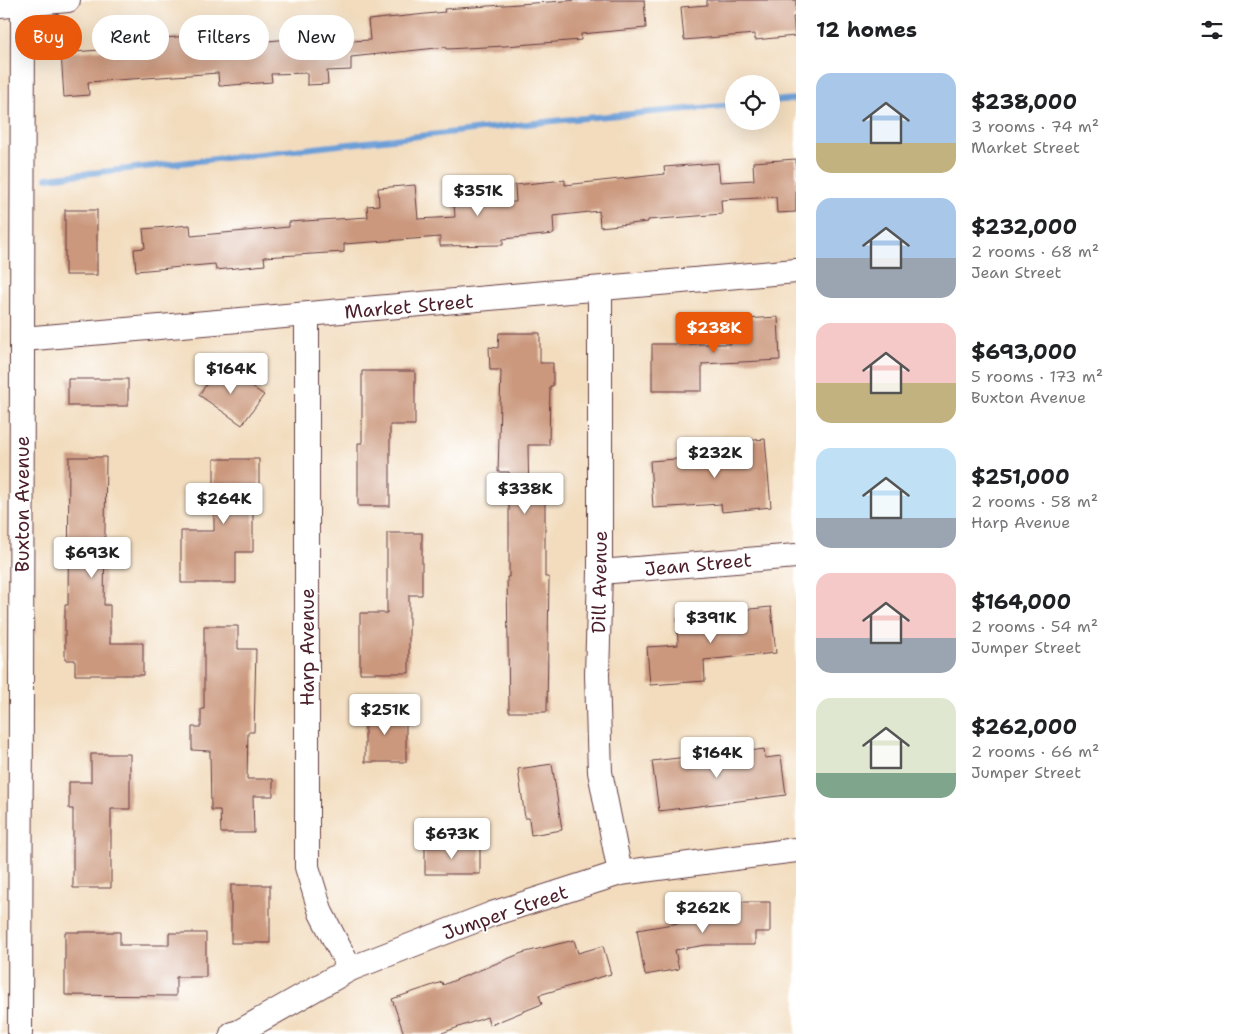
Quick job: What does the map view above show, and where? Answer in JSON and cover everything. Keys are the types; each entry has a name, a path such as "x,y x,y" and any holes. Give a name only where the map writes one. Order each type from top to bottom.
{"street":[{"path":"12,5 68,0"},
{"name":"Buxton Avenue","path":"12,5 23,339 20,1034"},
{"name":"Market Street","path":"23,339 796,271"},
{"name":"Dill Avenue","path":"600,289 600,572 597,675 600,772 620,873"},
{"name":"Harp Avenue","path":"307,315 307,867 321,913 350,970"},
{"name":"Jean Street","path":"600,572 796,556"},
{"name":"Jumper Street","path":"232,1034 239,1032 350,970 492,914 620,873 796,850"}],"building":[{"path":"579,0 644,0 646,28 581,34 581,40 505,46 447,49 446,47 354,57 354,41 370,40 368,20 445,12 444,9"},
{"path":"707,0 796,0 796,17 793,17 795,36 755,40 755,34 684,40 681,7 707,5"},
{"path":"179,37 179,60 269,60 269,41 279,40 279,60 351,60 351,70 327,71 328,84 307,85 307,73 271,74 272,82 219,86 218,73 88,82 89,95 64,97 61,60 82,60 82,51 92,51 92,60 169,60 169,38"},
{"path":"796,159 796,212 777,213 776,197 721,200 722,214 648,220 648,222 600,227 599,211 553,216 554,234 503,239 503,245 440,246 440,237 344,244 344,252 264,257 265,265 216,270 215,264 136,271 134,249 145,248 143,229 190,225 191,236 289,227 289,222 368,217 367,206 379,205 378,188 415,185 418,219 455,217 454,203 516,202 515,185 565,180 565,185 665,174 664,167 718,163 720,182 754,180 753,162"},
{"path":"65,210 97,210 97,275 65,275"},
{"path":"778,317 780,360 702,364 702,391 652,391 652,344 731,344 729,320"},
{"path":"499,333 540,333 540,363 553,363 553,386 550,386 549,445 528,445 529,501 545,501 545,577 549,577 547,712 509,712 507,577 509,577 509,472 498,472 501,370 490,370 489,347 498,348"},
{"path":"220,365 264,395 242,425 199,395"},
{"path":"362,371 415,371 415,425 390,425 390,506 358,506 358,443 362,443"},
{"path":"68,379 128,379 128,406 68,406"},
{"path":"765,439 771,507 722,512 721,504 653,508 650,461 716,456 715,444"},
{"path":"69,457 106,457 104,605 110,605 110,643 143,643 143,675 75,675 75,660 65,660 65,605 68,605"},
{"path":"214,459 259,459 259,508 253,508 253,552 236,552 236,583 181,583 181,531 214,531"},
{"path":"387,533 422,533 422,595 409,595 409,673 360,673 360,613 387,613"},
{"path":"771,607 776,653 704,660 705,681 650,685 647,647 678,645 677,618"},
{"path":"204,626 238,626 238,649 256,649 254,732 248,732 247,779 273,779 273,796 253,796 254,833 221,833 220,810 211,810 210,751 192,750 192,727 201,727 201,709 204,709"},
{"path":"365,711 406,711 406,762 365,762"},
{"path":"764,749 765,758 781,756 786,795 659,811 652,761 705,755 705,757"},
{"path":"91,754 130,754 130,809 111,809 111,888 73,888 73,809 69,809 69,782 91,782"},
{"path":"552,764 562,830 531,835 529,818 525,818 518,769"},
{"path":"425,847 480,847 480,874 425,874"},
{"path":"231,885 270,885 270,943 231,943"},
{"path":"720,902 770,902 770,932 755,932 755,945 706,945 675,950 679,969 645,975 637,930 720,916"},
{"path":"65,932 120,932 120,945 169,945 169,933 206,933 206,977 176,977 176,996 65,995"},
{"path":"574,940 578,953 603,946 611,974 539,995 542,1004 490,1025 487,1017 439,1034 404,1034 392,999 442,982 443,985 522,953"}],"waterway":[{"path":"780,100 796,99"},
{"path":"47,178 562,120 725,106"}]}
